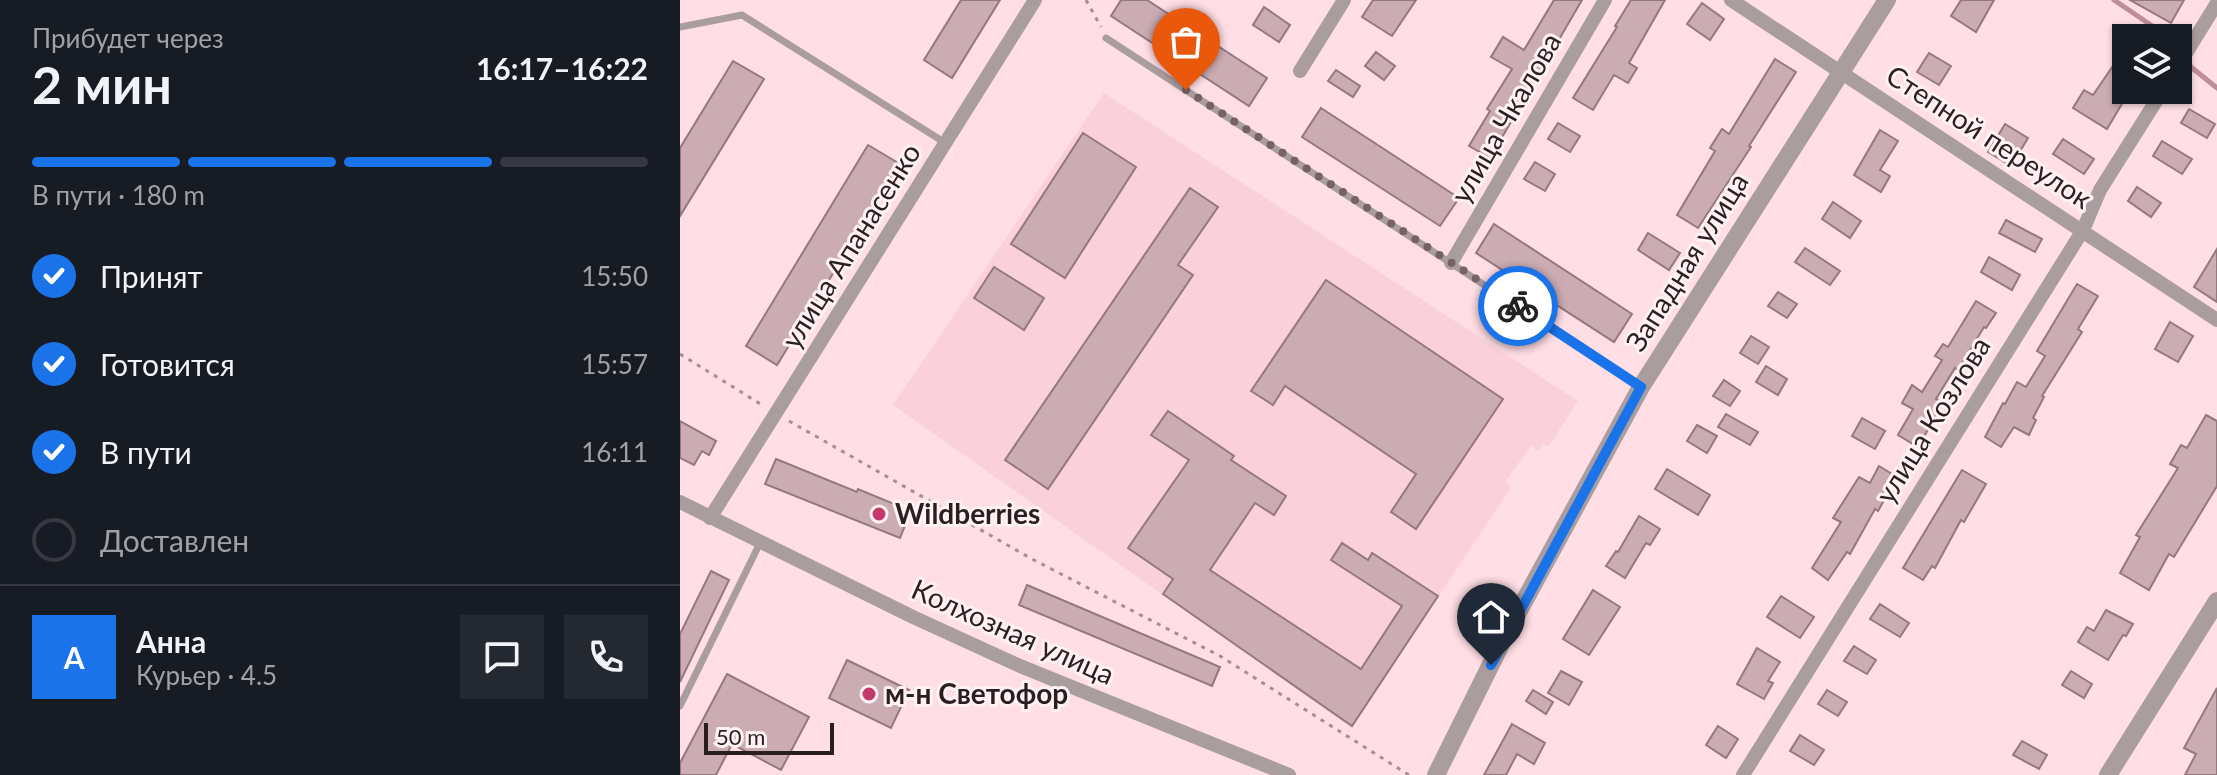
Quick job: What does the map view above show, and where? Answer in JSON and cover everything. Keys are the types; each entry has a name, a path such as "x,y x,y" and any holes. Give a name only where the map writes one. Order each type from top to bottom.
{"street":[{"name":"улица Апанасенко","path":"710,518 1035,0"},
{"path":"1300,71 1344,0"},
{"name":"улица Чкалова","path":"1451,263 1605,0"},
{"name":"Степной переулок","path":"1731,0 2217,320"},
{"name":"Западная улица","path":"1436,775 1504,638 1641,387 1887,0"},
{"path":"2192,43 2217,3"},
{"name":"улица Козлова","path":"1743,775 2083,230 2100,190 2154,104"},
{"name":"Колхозная улица","path":"680,502 1020,666 1289,775"},
{"path":"2108,775 2217,601"}],"lane":[{"path":"680,27 742,15 947,144"},
{"path":"1106,38 1641,387"},
{"path":"680,706 760,543"}],"path":[{"path":"1086,0 1106,38"},
{"path":"680,354 776,414 1032,559 1220,656 1409,775"}],"shaded area":[{"path":"1104,93 1578,401 1549,446 1543,444 1538,451 1531,446 1505,482 1511,487 1352,728 893,405"}],"building":[{"path":"961,0 1000,0 952,78 924,60"},
{"path":"1121,0 1147,0 1267,78 1249,106 1111,16"},
{"path":"1373,0 1416,0 1392,36 1362,17"},
{"path":"1554,0 1582,0 1490,158 1469,146 1512,69 1491,57 1503,37 1524,50"},
{"path":"1631,0 1665,0 1629,63 1637,68 1628,83 1614,75 1593,110 1573,98"},
{"path":"1961,0 1994,0 1976,32 1951,16"},
{"path":"2130,0 2184,0 2171,23"},
{"path":"1702,3 1724,19 1710,40 1687,24"},
{"path":"1264,7 1290,25 1279,42 1253,25"},
{"path":"1376,52 1395,66 1384,80 1365,66"},
{"path":"1929,53 1951,66 1939,85 1917,72"},
{"path":"1775,59 1796,72 1698,228 1677,215 1715,151 1710,148 1722,129 1729,134"},
{"path":"733,61 764,79 680,216 680,148"},
{"path":"2112,67 2112,104 2122,104 2107,129 2073,108 2084,90 2093,95"},
{"path":"1336,70 1360,86 1353,97 1328,81"},
{"path":"1321,108 1459,198 1440,226 1302,137"},
{"path":"2189,109 2215,124 2207,138 2181,123"},
{"path":"1558,123 1580,136 1570,152 1548,139"},
{"path":"2005,124 2028,138 2011,166 1988,152"},
{"path":"1880,130 1898,141 1880,170 1890,176 1881,192 1854,175"},
{"path":"1083,133 1136,167 1065,278 1011,244"},
{"path":"2063,139 2094,159 2084,174 2053,154"},
{"path":"2162,141 2192,159 2182,174 2153,156"},
{"path":"868,145 900,164 777,365 746,346"},
{"path":"1535,162 1555,174 1545,191 1524,179"},
{"path":"2137,187 2161,203 2151,217 2128,201"},
{"path":"1190,188 1218,207 1178,265 1193,275 1048,489 1005,460"},
{"path":"1833,202 1861,221 1850,238 1822,219"},
{"path":"2006,220 2042,239 2035,252 1999,233"},
{"path":"1494,224 1632,314 1614,342 1476,253"},
{"path":"1648,233 1680,253 1669,270 1638,250"},
{"path":"1805,248 1840,271 1830,285 1795,262"},
{"path":"2217,249 2217,302 2194,287"},
{"path":"1989,257 2020,275 2012,290 1981,272"},
{"path":"994,267 1044,298 1024,330 974,298"},
{"path":"1326,280 1503,399 1416,529 1391,512 1416,474 1285,386 1273,405 1251,391"},
{"path":"2077,284 2098,296 2078,329 2082,332 2042,396 2029,435 2014,427 2001,447 1985,437 2017,382 2026,387 2045,356 2037,351"},
{"path":"1778,292 1797,304 1787,318 1768,306"},
{"path":"1976,301 1996,313 1936,399 1943,403 1918,447 1898,435 1913,409 1902,403 1912,385 1922,392 1942,360 1935,356 1943,344 1948,347"},
{"path":"2170,322 2193,336 2178,362 2155,349"},
{"path":"1751,336 1769,347 1758,364 1740,353"},
{"path":"1766,366 1787,379 1778,395 1756,382"},
{"path":"1724,380 1740,391 1730,406 1713,396"},
{"path":"1168,411 1234,456 1231,460 1286,496 1274,515 1255,503 1210,570 1361,669 1402,606 1331,560 1342,543 1368,560 1372,553 1438,596 1352,726 1163,594 1173,579 1128,548 1189,460 1151,435"},
{"path":"1726,414 1758,432 1750,445 1718,427"},
{"path":"2206,415 2217,421 2217,486 2174,557 2169,554 2149,590 2120,573 2140,537 2136,535 2178,468 2170,464 2181,445 2187,448"},
{"path":"1862,418 1885,431 1875,449 1852,436"},
{"path":"680,421 716,441 709,455 702,451 694,465 680,458"},
{"path":"1697,425 1717,436 1707,453 1687,441"},
{"path":"776,459 911,511 900,538 765,484"},
{"path":"1879,466 1897,477 1850,554 1847,552 1828,580 1812,568 1841,522 1833,518 1859,477 1870,483"},
{"path":"1667,469 1710,495 1698,515 1655,489"},
{"path":"1962,470 1986,484 1964,522 1961,520 1935,568 1932,566 1923,580 1903,568"},
{"path":"1639,516 1660,529 1650,545 1646,543 1625,578 1606,566"},
{"path":"711,571 729,580 680,682 680,634"},
{"path":"1027,585 1220,667 1212,686 1019,605"},
{"path":"1593,590 1620,607 1589,655 1563,639"},
{"path":"1781,596 1814,617 1800,638 1767,617"},
{"path":"1880,604 1909,623 1900,637 1870,619"},
{"path":"2106,610 2133,624 2108,660 2078,642 2087,627 2094,631"},
{"path":"1854,646 1876,660 1867,674 1844,661"},
{"path":"1757,648 1780,662 1768,681 1773,683 1764,699 1737,684"},
{"name":"м-н Светофор","path":"847,660 909,690 891,728 829,698"},
{"path":"1561,671 1582,682 1569,705 1548,693"},
{"path":"2071,671 2092,684 2084,698 2062,685"},
{"path":"727,674 809,717 781,770 732,744 716,775 680,775 680,763"},
{"path":"2217,688 2217,775 2185,775 2196,754 2184,748"},
{"path":"1533,690 1553,702 1546,714 1526,701"},
{"path":"1827,690 1847,702 1838,716 1818,704"},
{"path":"1512,724 1545,743 1534,764 1517,754 1506,775 1484,775"},
{"path":"1718,726 1738,739 1726,758 1706,745"},
{"path":"1800,735 1824,750 1814,765 1790,751"},
{"path":"2022,741 2047,755 2039,769 2013,755"}],"waterway":[{"path":"2114,0 2149,24"},
{"path":"2192,68 2217,88"}],"way so far":[{"path":"1186,90 1518,306"}],"place":[{"name":"Wildberries","path":"879,514"},
{"name":"м-н Светофор","path":"869,694"}],"route":[{"path":"1491,665 1641,387 1518,306"}]}
